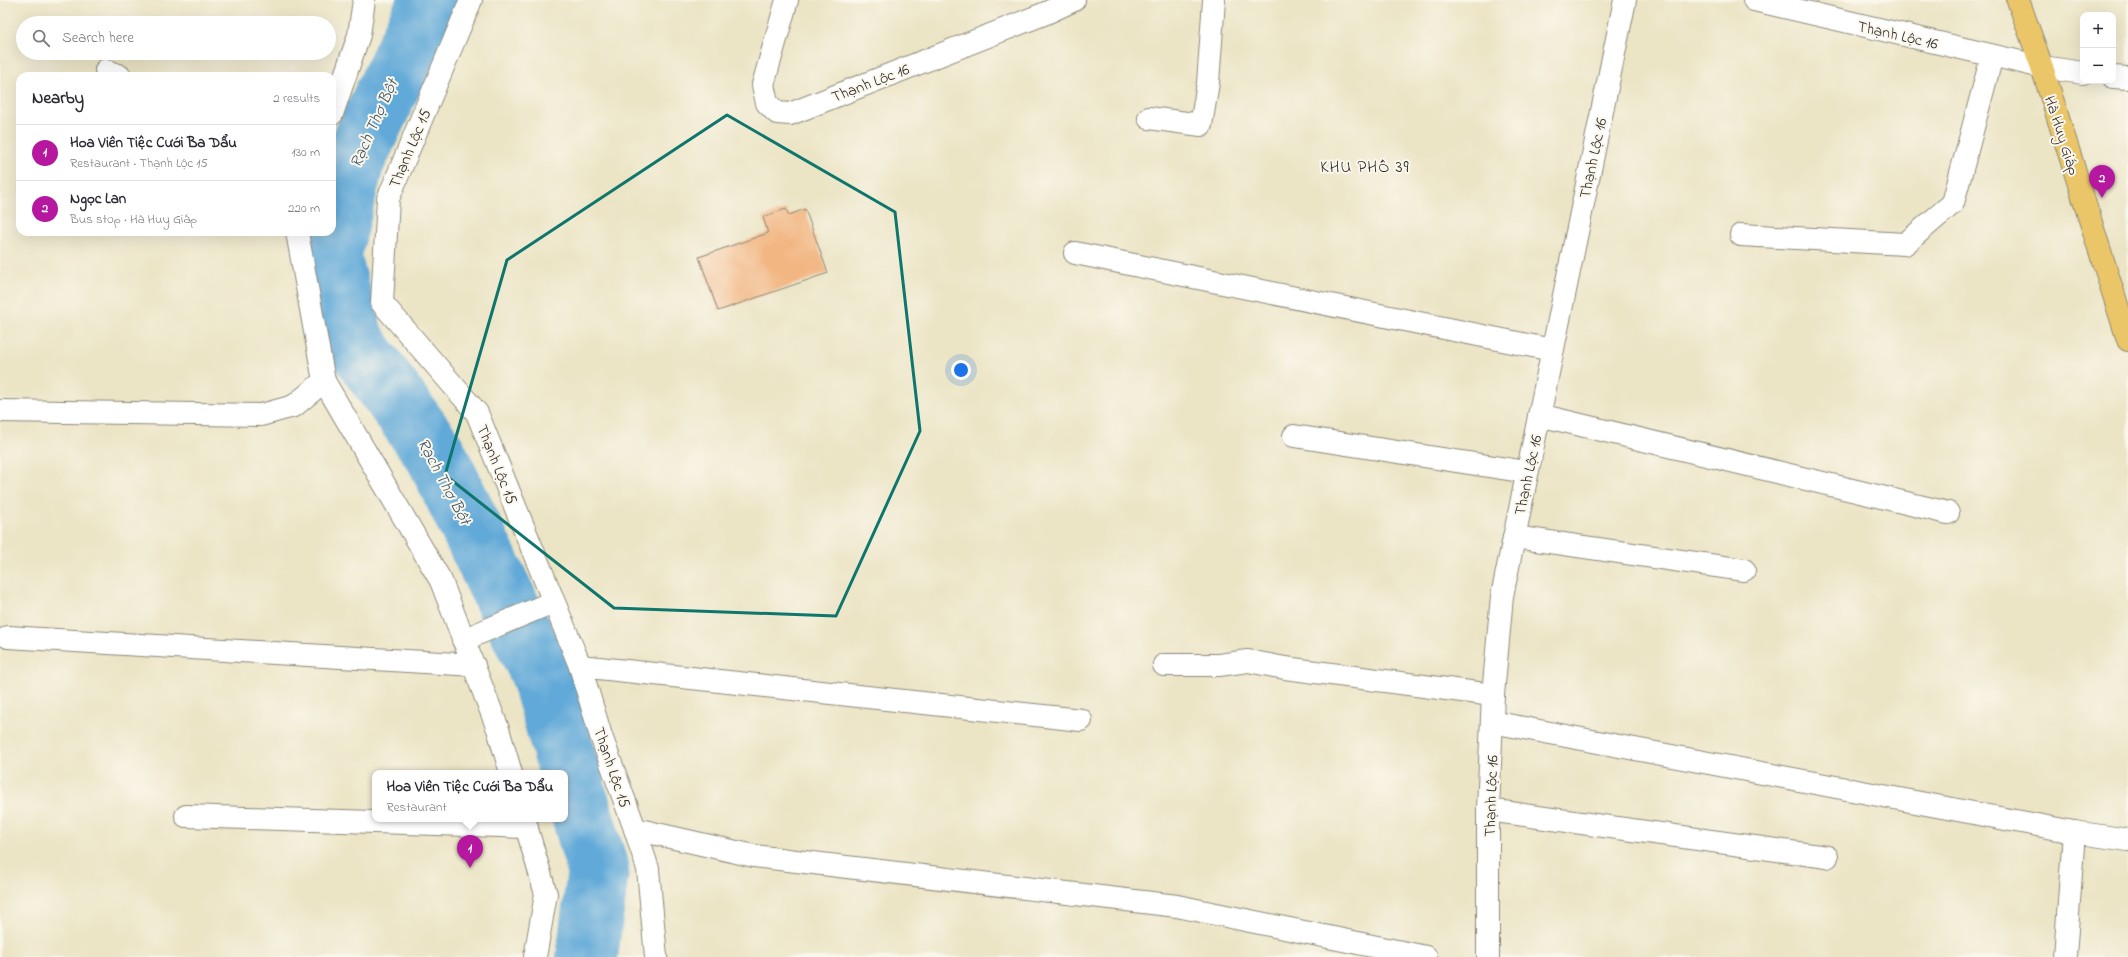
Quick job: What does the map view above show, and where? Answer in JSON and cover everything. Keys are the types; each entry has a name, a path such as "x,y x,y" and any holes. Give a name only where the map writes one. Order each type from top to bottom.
{"main road":[{"name":"Hà Huy Giáp","path":"2018,0 2042,67 2128,340"}],"street":[{"path":"336,101 359,35 364,0"},
{"name":"Thạnh Lộc 15","path":"471,0 388,199 382,303 477,413 580,666 601,736 635,829 648,869 656,957"},
{"name":"Thạnh Lộc 16","path":"787,0 763,85 767,103 777,113 790,114 1046,13 1074,0"},
{"path":"1149,118 1201,125 1208,83 1214,0"},
{"name":"Thạnh Lộc 16","path":"1488,957 1488,810 1493,695 1502,596 1625,0"},
{"name":"Thạnh Lộc 16","path":"1754,0 1992,56 2042,67 2080,73"},
{"path":"1741,235 1905,244 1953,203 1992,56"},
{"path":"2116,76 2128,78"},
{"path":"298,236 324,381 441,581 498,729 510,770"},
{"path":"1075,252 1552,350"},
{"path":"0,411 261,415 294,406 324,381"},
{"path":"1539,415 1948,513"},
{"path":"1294,436 1527,472"},
{"path":"1514,537 1744,570"},
{"path":"464,640 553,602"},
{"path":"8,637 474,665"},
{"path":"1164,665 1219,665 1248,661 1285,668 1493,695"},
{"path":"580,666 1081,720"},
{"path":"1492,722 2074,832 2128,840"},
{"path":"1488,810 1827,857"},
{"path":"186,816 372,820"},
{"path":"477,822 525,823 546,894 535,957"},
{"path":"635,829 754,856 1177,906 1426,957"},
{"path":"2065,957 2074,832"}],"highlighted area":[{"path":"727,115 895,212 920,431 836,616 614,608 445,475 507,260"}],"building":[{"path":"786,209 789,215 805,209 828,273 718,311 699,257 768,233 763,217"}],"waterway":[{"name":"Rạch Thợ Bột","path":"336,232 353,163 430,0"},
{"name":"Rạch Thợ Bột","path":"335,236 330,257 353,340 436,455 541,673 598,870 587,957"}],"place":[{"name":"Ngọc Lan","path":"2102,198"},
{"name":"Hoa Viên Tiệc Cưới Ba Dẩu","path":"470,868"}],"district":[{"name":"KHU PHỐ 39","path":"1365,166"}]}
